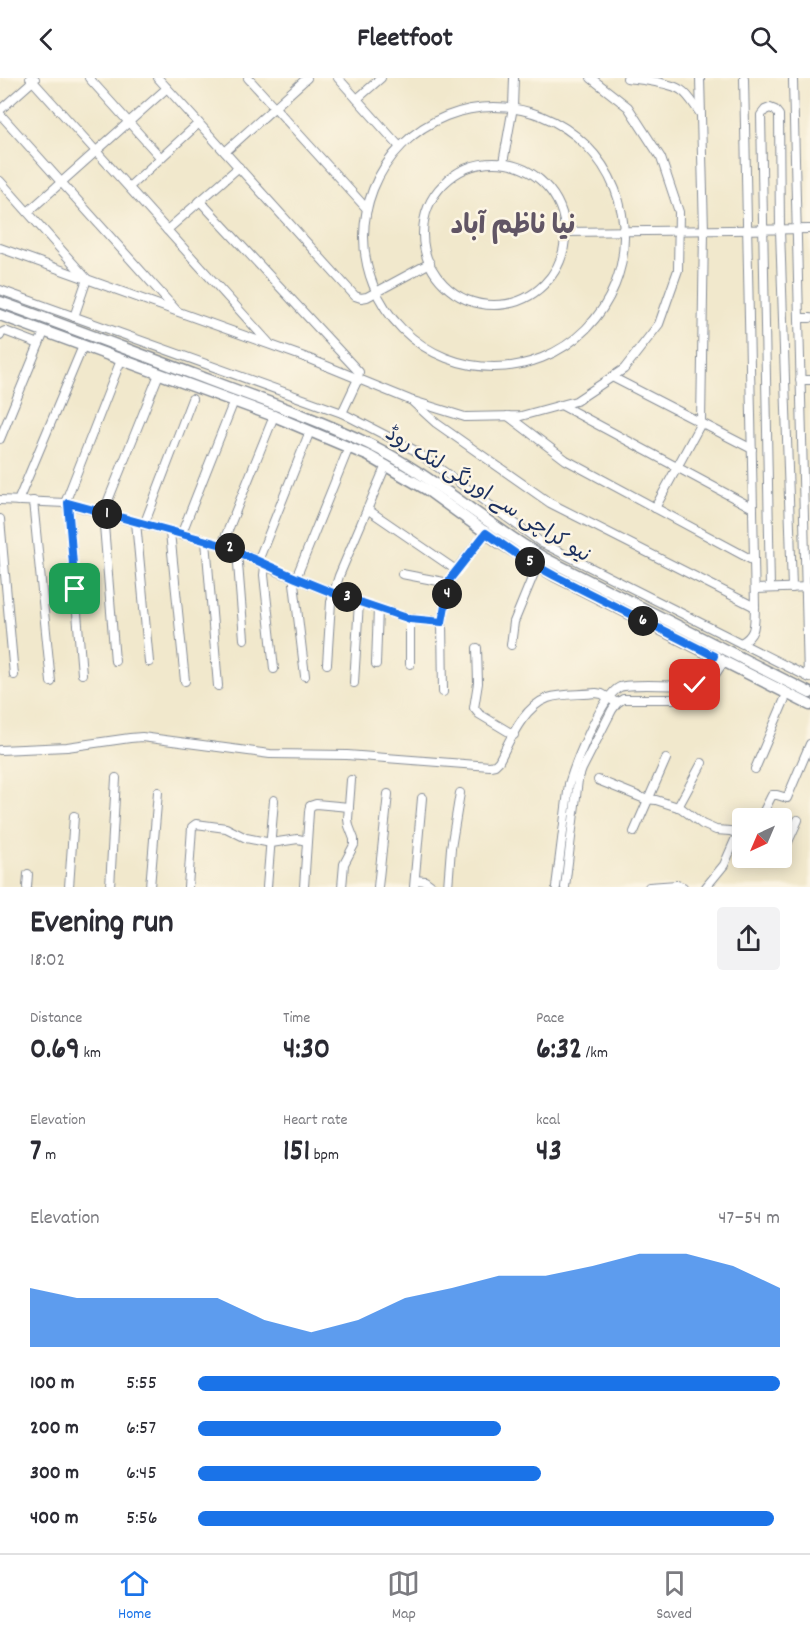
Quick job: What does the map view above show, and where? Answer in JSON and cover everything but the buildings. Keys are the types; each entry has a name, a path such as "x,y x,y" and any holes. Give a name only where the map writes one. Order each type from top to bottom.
{"street":[{"path":"89,78 161,158"},
{"path":"158,78 355,296 367,297 430,263"},
{"path":"248,78 367,209"},
{"path":"225,152 307,78"},
{"path":"338,78 399,146"},
{"path":"357,99 381,78"},
{"path":"503,163 513,107 514,78"},
{"path":"0,248 270,344 410,400 465,417 521,416 576,401 624,369 659,324 678,270 679,212 661,158 628,107 591,78"},
{"path":"627,78 673,86 690,98 700,114"},
{"path":"655,508 701,423 704,231 700,78"},
{"path":"741,643 748,639 754,630 755,607 744,78"},
{"path":"177,311 0,112 33,79 270,344"},
{"path":"0,290 342,413 414,450 542,543 809,678 806,442 800,380 793,80"},
{"path":"28,212 167,88"},
{"path":"476,106 513,107 560,123 593,150 616,186 626,228 622,270 605,309 576,340 540,361 498,368 456,362 416,342 386,310 367,270 363,225 374,183 399,146 434,120 476,106"},
{"path":"770,588 761,115 770,108 779,115 780,230 792,588"},
{"path":"129,187 199,123"},
{"path":"503,163 525,169 544,183 558,202 565,232 564,248 556,271 540,289 520,301 497,305 473,302 452,291 435,274 425,252 423,229 428,206 440,187 458,172 480,164 503,163"},
{"path":"167,230 238,167"},
{"path":"0,181 87,279"},
{"path":"200,201 359,372 342,413"},
{"path":"565,232 810,230"},
{"path":"74,317 87,279"},
{"name":"نیو کراچی سے اورنگی لنک روڈ","path":"0,302 174,367 406,464 502,533 782,687 810,705"},
{"name":"نیو کراچی سے اورنگی لنک روڈ","path":"0,315 310,431 339,437 350,447 426,489 486,533 537,566 724,661 782,687 810,693"},
{"path":"799,318 810,318"},
{"path":"0,336 5,331 39,344"},
{"path":"0,439 44,332"},
{"path":"18,501 82,346"},
{"path":"82,674 66,503 121,360"},
{"path":"170,378 174,367"},
{"path":"115,661 103,513 159,374"},
{"path":"612,377 752,449"},
{"path":"800,380 810,380"},
{"path":"149,662 140,524 192,399"},
{"path":"410,400 436,423 550,503 755,607"},
{"path":"181,535 234,401"},
{"path":"561,405 753,508"},
{"path":"222,545 274,416"},
{"path":"508,416 566,460 754,561"},
{"path":"274,669 261,563 310,431"},
{"path":"304,676 294,583 350,447"},
{"path":"327,664 329,614 333,593 386,465"},
{"path":"0,501 66,503 222,545 333,593 410,619 442,622"},
{"path":"33,501 51,681"},
{"path":"368,509 456,570"},
{"path":"0,519 14,675"},
{"path":"170,532 185,681"},
{"path":"443,692 442,622 449,583 456,570 486,533"},
{"path":"206,541 218,686"},
{"path":"237,551 244,639"},
{"path":"511,645 514,622 537,566"},
{"path":"402,574 449,583"},
{"path":"755,589 808,587"},
{"path":"354,683 359,602"},
{"path":"376,664 378,608"},
{"path":"410,619 410,664"},
{"path":"477,648 478,683 474,708 479,714 514,735"},
{"path":"556,887 569,784 573,769 608,698 613,692 626,686 695,685 701,680 714,656"},
{"path":"565,887 578,780 616,703 631,698 697,698 703,693 724,661"},
{"path":"755,769 782,687"},
{"path":"0,750 67,747 142,737 270,754 347,755 490,766 499,762 521,721 531,710 550,697 596,693 616,703"},
{"path":"766,808 772,795 787,798 810,744"},
{"path":"633,832 666,759"},
{"path":"678,807 702,763"},
{"path":"110,887 116,778"},
{"path":"342,887 344,864 354,845 353,833 349,826 351,780"},
{"path":"598,780 647,799 678,807 702,824 716,830 732,833"},
{"path":"150,887 158,792"},
{"path":"448,887 451,848 460,793"},
{"path":"378,887 388,795"},
{"path":"422,798 414,883 425,881 433,887"},
{"path":"267,887 274,800"},
{"path":"304,887 310,806 316,804 349,807"},
{"path":"69,887 74,816"},
{"path":"792,833 798,820"},
{"path":"188,887 192,828 196,824 226,828 246,838 271,843 292,839 307,841"},
{"path":"706,887 724,865 732,850"},
{"path":"27,887 28,874"},
{"path":"649,887 677,885 683,887"}],"district":[{"name":"نیا ناظم آباد","path":"513,227"}],"route":[{"path":"75,589 68,503 222,545 251,557 265,566 333,593 420,621 442,622 450,579 486,533 522,558 555,576 714,656 701,680 695,685"}]}
